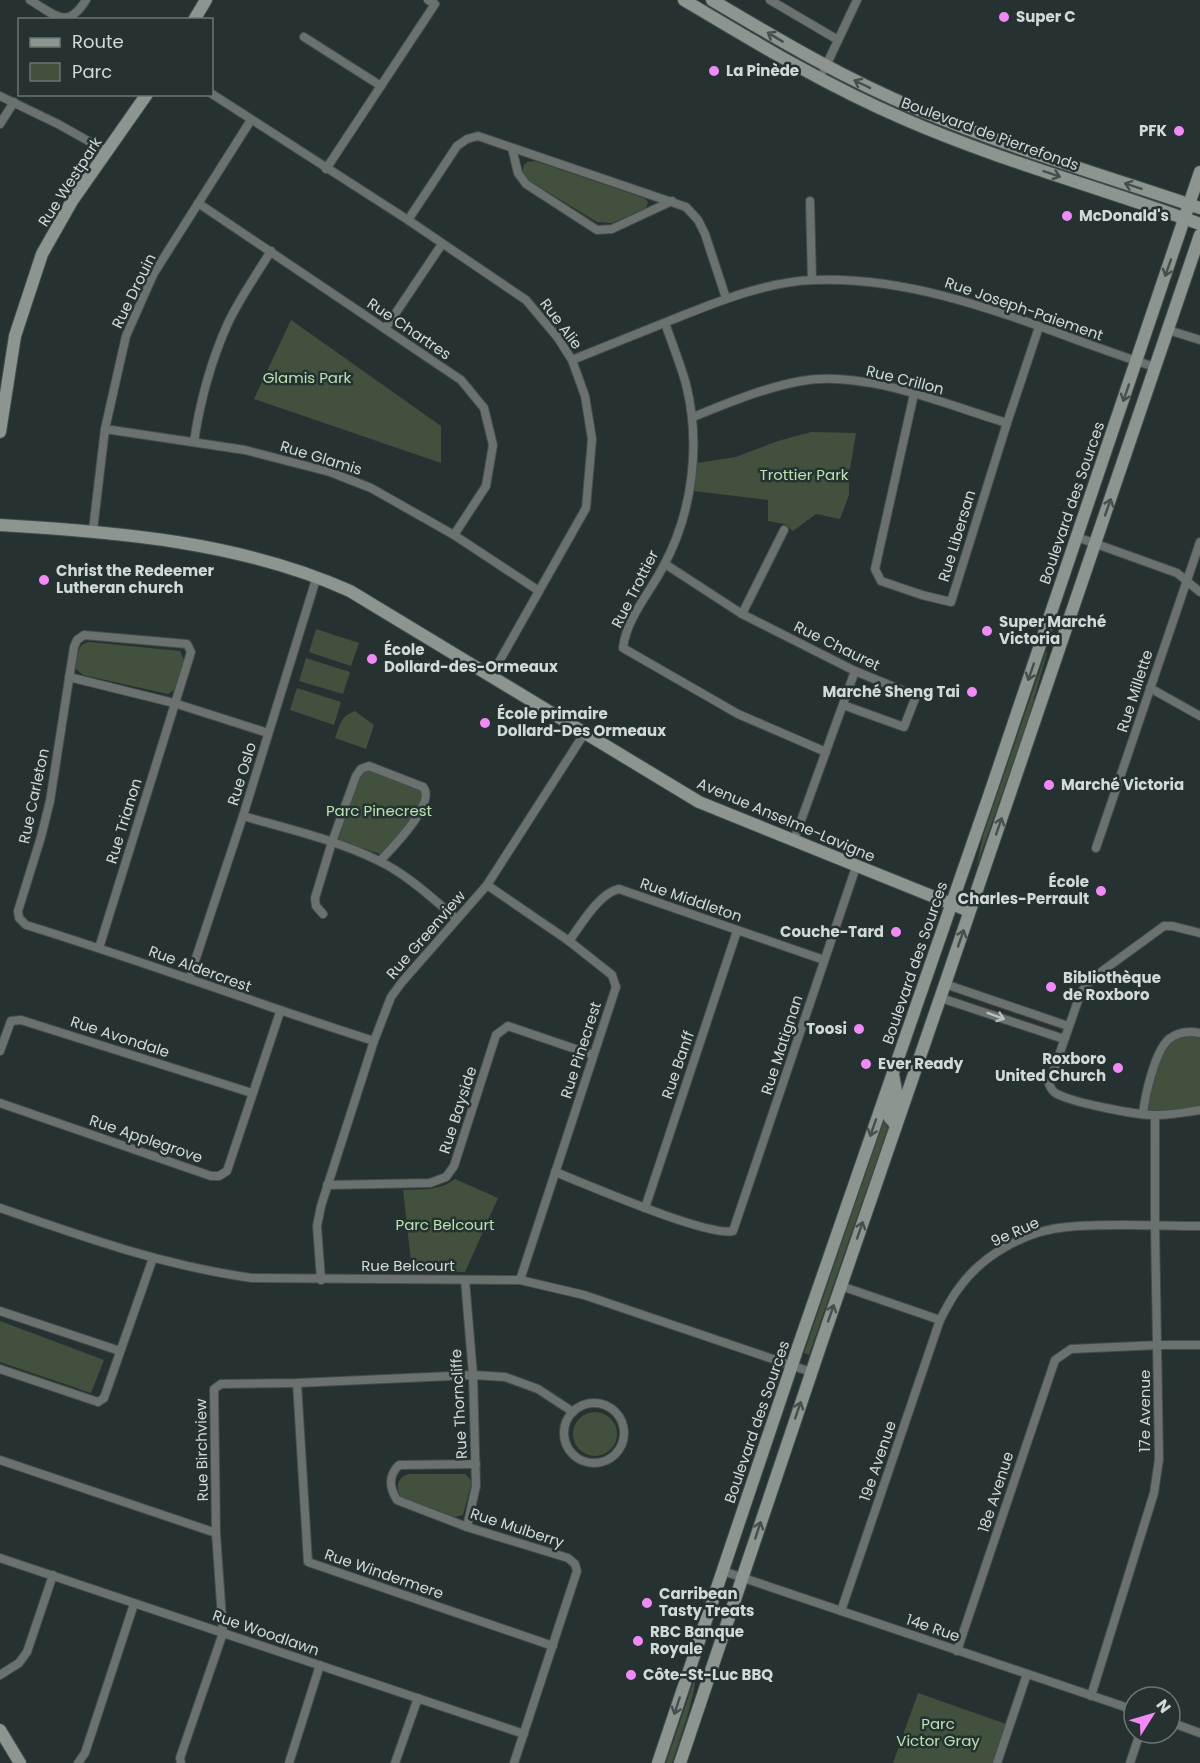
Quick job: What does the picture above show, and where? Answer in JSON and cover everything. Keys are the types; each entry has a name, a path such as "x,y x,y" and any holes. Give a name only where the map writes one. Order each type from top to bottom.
{"main road":[{"path":"195,18 206,0"},
{"name":"Boulevard de Pierrefonds","path":"684,0 819,79 881,109 961,142 1200,224"},
{"name":"Boulevard de Pierrefonds","path":"712,0 826,66 898,101 961,127 1194,206"},
{"name":"Rue Westpark","path":"0,432 15,336 42,254 72,201 146,96"},
{"name":"Boulevard des Sources","path":"658,1763 1136,361 1185,219 1194,206 1200,172"},
{"path":"680,1763 1200,235"},
{"name":"Avenue Anselme-Lavigne","path":"0,525 93,530 213,548 302,570 350,591 699,802 969,911"},
{"path":"892,1073 896,1093 889,1117 896,1125"},
{"path":"0,1730 20,1763"}],"street":[{"path":"30,0 59,17 70,18 78,14 86,0"},
{"path":"770,0 838,40"},
{"path":"819,79 857,0"},
{"path":"326,170 381,86 431,2"},
{"path":"303,37 381,86"},
{"name":"Rue Alie","path":"213,95 326,170 408,220 526,300 558,338 572,360 585,396 592,439 586,508 491,676"},
{"path":"0,96 108,152"},
{"path":"0,124 14,102"},
{"name":"Rue Drouin","path":"93,530 105,429 126,336 154,273 251,120"},
{"path":"408,220 457,146 467,139 478,136 686,207 699,220 726,298"},
{"path":"512,148 518,173 526,184 597,230 612,229 672,201"},
{"path":"810,201 812,280"},
{"name":"Rue Chartres","path":"198,203 460,380 484,408 493,445 486,486 454,535"},
{"path":"385,329 442,244"},
{"path":"194,442 204,386 218,346 238,304 271,251"},
{"name":"Rue Joseph-Paiement","path":"572,360 726,298 812,280 864,283 920,290 970,303 1155,368"},
{"name":"Rue Trottier","path":"665,323 686,383 693,417 694,454 685,512 665,564 624,635 623,648 738,714 826,752"},
{"name":"Rue Libersan","path":"914,394 874,569 881,581 951,602 1006,423 1040,327"},
{"path":"1168,330 1200,340"},
{"name":"Rue Crillon","path":"693,417 761,390 803,380 825,379 881,385 1006,423"},
{"name":"Rue Glamis","path":"105,429 245,450 330,472 371,488 454,535 539,591"},
{"path":"742,614 784,530"},
{"path":"1077,537 1173,572 1200,592"},
{"name":"Rue Millette","path":"1096,848 1200,542"},
{"name":"Rue Chauret","path":"665,564 742,614 855,671 916,696 904,727 843,705"},
{"name":"Rue Oslo","path":"189,979 243,816 317,576"},
{"name":"Rue Carleton","path":"19,918 18,911 50,801 74,647 78,640 84,635 187,644 191,652 174,703"},
{"path":"794,840 855,671"},
{"path":"69,677 174,703 268,733"},
{"path":"1150,688 1200,716"},
{"name":"Rue Trianon","path":"99,948 174,703"},
{"name":"Rue Greenview","path":"321,1280 316,1226 327,1185 390,997 487,885 585,734"},
{"path":"322,914 316,906 315,898 332,842 356,776 361,769 369,766 423,787 427,791 422,810 381,861"},
{"path":"243,816 332,842 381,861 457,919"},
{"name":"Rue Matignan","path":"645,1208 711,1229 726,1233 733,1232 856,867"},
{"name":"Rue Pinecrest","path":"487,885 569,941 612,975 616,987 520,1280"},
{"name":"Rue Middleton","path":"569,941 603,897 610,891 619,889 824,960"},
{"name":"Rue Aldercrest","path":"19,918 26,925 99,948 280,1012 374,1041"},
{"path":"1200,933 1164,926 1094,977 1081,992 1049,1084 1056,1094 1089,1104 1143,1114 1155,1115 1200,1110"},
{"name":"Rue Banff","path":"645,1208 737,931"},
{"path":"945,984 1068,1026"},
{"path":"941,998 1064,1039"},
{"name":"Rue Applegrove","path":"0,1103 211,1176 219,1176 227,1171 280,1012"},
{"name":"Rue Avondale","path":"0,1051 12,1021 21,1020 252,1093"},
{"name":"Rue Bayside","path":"327,1185 430,1183 446,1177 454,1166 496,1035 508,1026 593,1055"},
{"path":"1143,1114 1152,1075 1164,1044 1170,1038 1188,1031 1200,1033"},
{"name":"17e Avenue","path":"1091,1696 1154,1493 1159,1459 1155,1115"},
{"path":"555,1172 645,1208"},
{"name":"Rue Belcourt","path":"0,1208 153,1258 214,1273 252,1278 321,1280 520,1280 584,1295 812,1372"},
{"name":"9e Rue","path":"940,1320 959,1288 979,1266 1002,1249 1033,1235 1066,1227 1200,1226"},
{"path":"0,1369 98,1402 104,1398 153,1258"},
{"name":"Rue Thorncliffe","path":"465,1280 473,1375 476,1464 476,1486 467,1527"},
{"path":"841,1286 940,1320"},
{"path":"0,1311 120,1351"},
{"name":"19e Avenue","path":"841,1611 940,1320"},
{"path":"1159,1345 1200,1346"},
{"name":"18e Avenue","path":"957,1651 1055,1360 1071,1349 1159,1345"},
{"name":"Rue Birchview","path":"181,1763 180,1758 223,1633 216,1533 214,1389 221,1384 473,1375 505,1377 538,1389 573,1412"},
{"name":"Rue Windermere","path":"297,1383 308,1562 553,1646"},
{"path":"590,1403 608,1407 616,1412 624,1429 621,1448 615,1455 606,1461 586,1462 569,1450 564,1430 573,1412 590,1403"},
{"path":"0,1460 216,1533"},
{"name":"Rue Mulberry","path":"476,1464 399,1465 393,1471 390,1482 397,1500 467,1527 568,1558 575,1564 577,1571 514,1763"},
{"name":"Rue Woodlawn","path":"0,1558 524,1734"},
{"name":"14e Rue","path":"723,1571 1122,1706"},
{"path":"0,1675 19,1663 27,1652 53,1575"},
{"path":"78,1763 85,1753 134,1604"},
{"path":"289,1763 320,1665"},
{"path":"997,1763 1027,1674"},
{"path":"395,1763 418,1698"},
{"path":"1182,1726 1200,1732"},
{"path":"1130,1763 1136,1745"}],"green space":[{"path":"535,161 644,198 648,202 647,206 612,223 597,222 530,181 522,172 527,162"},
{"name":"Glamis Park","path":"291,320 441,426 441,463 254,399"},
{"name":"Trottier Park","path":"811,432 856,433 849,475 849,495 840,519 816,514 793,531 784,524 768,521 768,500 694,491 697,463 736,457 778,441"},
{"path":"316,629 359,643 351,666 309,652"},
{"path":"89,642 180,651 184,660 174,690 168,694 83,675 75,668 76,660 82,645"},
{"path":"1046,652 1028,720 976,868 983,836"},
{"path":"306,658 350,672 343,694 299,681"},
{"path":"297,688 341,702 334,725 290,710"},
{"path":"355,711 374,725 366,749 335,738 344,718"},
{"name":"Parc Pinecrest","path":"369,770 421,791 418,807 383,855 338,840 358,779 363,772"},
{"path":"1200,1031 1200,1109 1143,1114 1161,1055 1176,1037 1186,1032"},
{"path":"884,1120 888,1128 809,1355 804,1353"},
{"name":"Parc Belcourt","path":"455,1179 498,1198 465,1272 412,1270 403,1190 443,1186"},
{"path":"0,1321 104,1360 91,1393 0,1362"},
{"path":"595,1412 610,1419 617,1434 610,1449 595,1456 580,1449 573,1434 580,1419"},
{"path":"409,1474 465,1474 472,1481 463,1515 455,1517 402,1498 398,1490 398,1483"},
{"path":"695,1677 690,1706 672,1763 666,1763"},
{"name":"Parc Victor Gray","path":"918,1693 1009,1725 996,1763 893,1763"}],"place":[{"name":"Super C","path":"1004,17"},
{"name":"La Pinède","path":"714,71"},
{"name":"PFK","path":"1179,131"},
{"name":"McDonald's","path":"1067,216"},
{"name":"Christ the Redeemer Lutheran church","path":"44,580"},
{"name":"Super Marché Victoria","path":"987,631"},
{"name":"École Dollard-des-Ormeaux","path":"372,659"},
{"name":"Marché Sheng Tai","path":"972,692"},
{"name":"École primaire Dollard-Des Ormeaux","path":"485,723"},
{"name":"Marché Victoria","path":"1049,785"},
{"name":"École Charles-Perrault","path":"1101,891"},
{"name":"Couche-Tard","path":"896,932"},
{"name":"Bibliothèque de Roxboro","path":"1051,987"},
{"name":"Toosi","path":"859,1029"},
{"name":"Ever Ready","path":"866,1064"},
{"name":"Roxboro United Church","path":"1118,1068"},
{"name":"Carribean Tasty Treats","path":"647,1603"},
{"name":"RBC Banque Royale","path":"638,1641"},
{"name":"Côte-St-Luc BBQ","path":"631,1675"}]}
